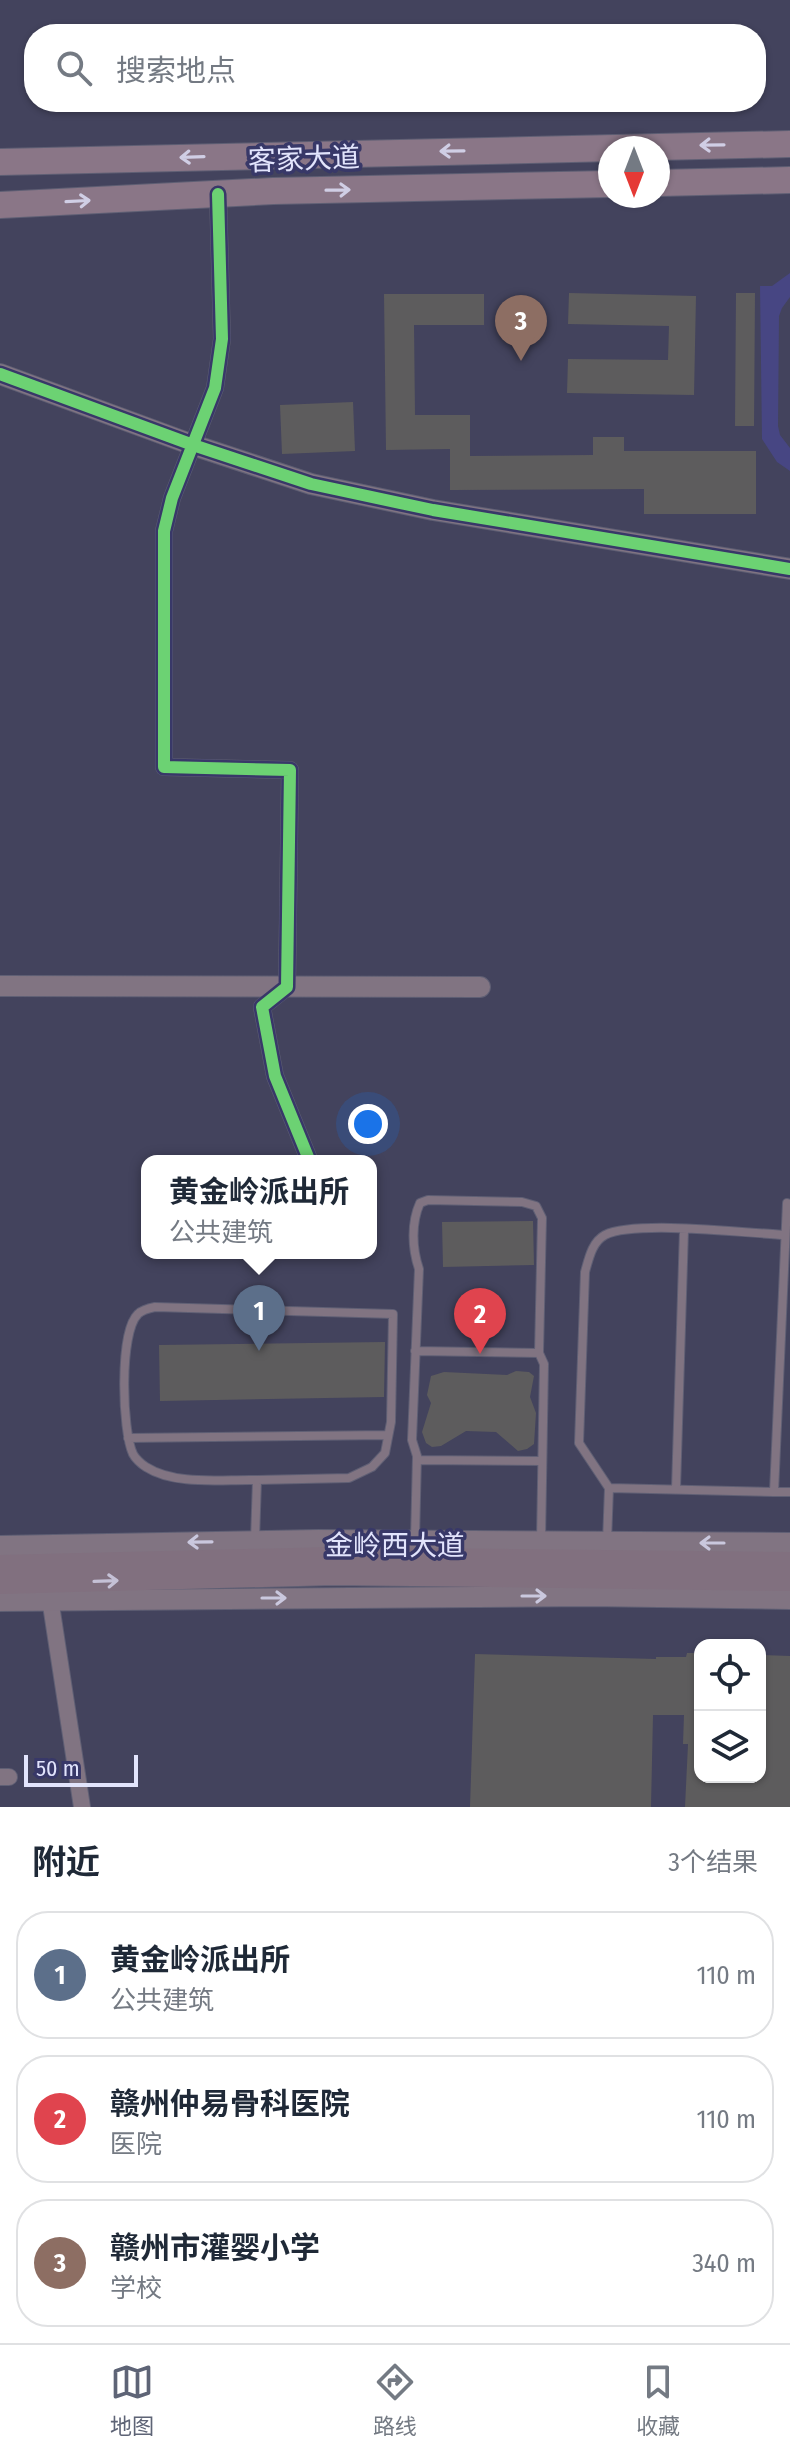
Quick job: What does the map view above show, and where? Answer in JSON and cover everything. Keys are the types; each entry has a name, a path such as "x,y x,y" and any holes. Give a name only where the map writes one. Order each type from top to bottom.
{"main road":[{"name":"客家大道","path":"0,162 790,144"},
{"path":"670,183 790,180"},
{"name":"客家大道","path":"0,205 218,194 598,184"},
{"name":"金岭西大道","path":"0,1566 332,1558 790,1563"},
{"name":"金岭西大道","path":"0,1583 49,1591 333,1574 790,1580"}],"street":[{"path":"218,194 222,339 215,388 172,498 164,531 164,767 290,770 287,987"},
{"path":"0,374 193,445 311,484 433,510 790,569"},
{"path":"0,986 480,987"},
{"path":"287,987 262,1007 275,1076 307,1155"},
{"path":"0,1546 415,1540 790,1543"},
{"path":"49,1591 82,1807"},
{"path":"0,1601 49,1591 790,1599"}],"lane":[{"path":"415,1540 417,1460 412,1440 419,1269 415,1256 414,1216 420,1203 428,1200 522,1202 536,1206 542,1218 539,1353 544,1364 541,1541"},
{"path":"774,1492 785,1235 787,1203 790,1204"},
{"path":"607,1542 609,1488 579,1443 585,1272 591,1249 603,1235 631,1227 785,1235"},
{"path":"676,1489 684,1230"},
{"path":"155,1307 393,1314 388,1435 385,1453 379,1460 372,1467 349,1478 185,1479 146,1467 134,1456 128,1438 124,1356 130,1328 139,1312 155,1307"},
{"path":"415,1351 539,1353"},
{"path":"128,1438 388,1435"},
{"path":"417,1460 542,1461"},
{"path":"255,1541 257,1480"},
{"path":"609,1488 790,1492"}],"shaded area":[{"path":"790,273 790,297 779,316 778,426 780,435 790,448 790,471 777,462 762,439 760,286 772,286"}],"building":[{"path":"569,293 696,296 694,395 567,393 568,359 668,360 669,326 568,324"},
{"path":"736,293 755,293 754,426 735,426"},
{"path":"384,294 484,294 484,325 414,325 415,415 470,415 470,456 593,455 593,437 624,437 624,451 756,451 756,514 644,514 644,489 450,490 450,449 386,450"},
{"path":"353,402 355,451 282,454 280,405"},
{"path":"533,1221 534,1265 443,1267 442,1222"},
{"path":"385,1342 384,1397 160,1401 159,1345"},
{"path":"516,1371 529,1372 534,1376 530,1397 536,1413 534,1444 518,1451 496,1432 466,1431 441,1446 432,1447 426,1443 422,1432 431,1403 427,1395 431,1376 444,1372 507,1375"},
{"path":"687,1653 694,1653 694,1783 766,1783 766,1655 790,1656 790,1807 685,1807 688,1744 683,1744 684,1715 653,1715 651,1807 470,1807 475,1654 656,1659 686,1657"}],"cycle path":[{"path":"218,194 222,339 215,388 172,498 164,531 164,767 290,770 287,987 262,1007 275,1076 307,1155"},
{"path":"0,374 193,445 311,484 433,510 790,569"}],"place":[{"name":"赣州市灌婴小学","path":"521,361"},
{"name":"黄金岭派出所","path":"259,1351"},
{"name":"赣州仲易骨科医院","path":"480,1354"}]}
